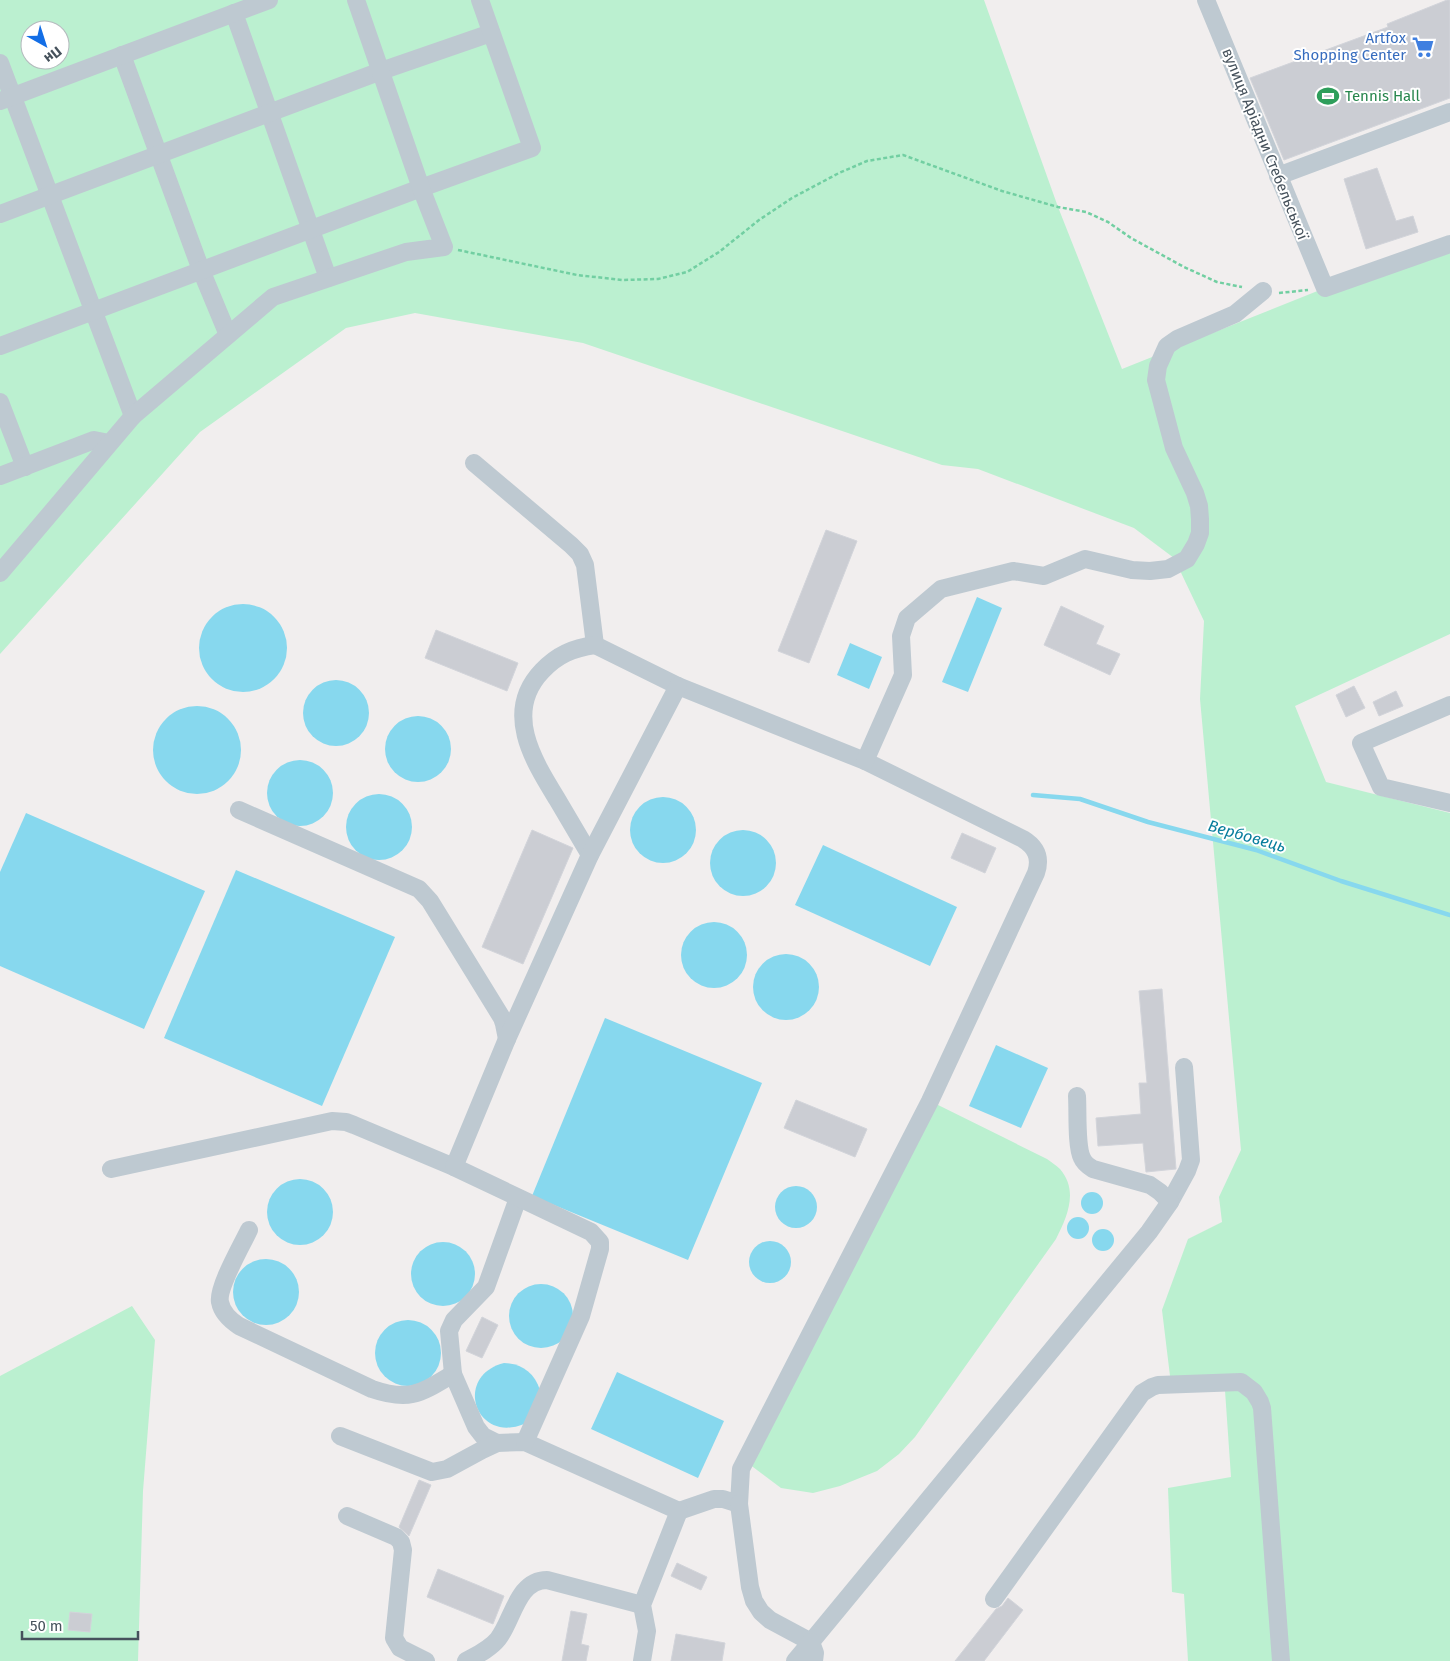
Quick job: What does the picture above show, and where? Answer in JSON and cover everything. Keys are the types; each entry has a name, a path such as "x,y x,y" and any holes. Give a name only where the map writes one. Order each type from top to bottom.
{"street":[{"path":"6,98 269,0"},
{"path":"0,573 133,416 274,297 406,252 444,247 421,188 356,0"},
{"path":"0,346 532,148 480,0"},
{"name":"вулиця Аріадни Стебельської","path":"1206,0 1325,288"},
{"path":"234,13 328,278"},
{"path":"0,214 381,71 491,33"},
{"path":"122,55 201,270 228,336"},
{"path":"0,63 6,98 49,196 133,416"},
{"path":"1278,176 1450,112"},
{"path":"1325,288 1450,244"},
{"path":"865,761 903,674 901,636 907,618 941,589 1014,571 1044,576 1085,560 1132,570 1150,571 1168,569 1187,559 1200,533 1199,506 1174,448 1156,380 1158,366 1167,346 1177,339 1235,314 1263,291"},
{"path":"0,402 25,467"},
{"path":"0,476 94,440 110,442"},
{"path":"474,463 580,554 586,572 595,646"},
{"path":"590,855 534,757 525,735 523,707 528,689 552,660 571,650 595,646 678,686 865,761 1023,839 1029,843 1037,854 1039,866 930,1101 741,1469 739,1504 750,1587 754,1601 761,1612 770,1620 811,1642 815,1653 814,1661"},
{"path":"454,1167 507,1039 590,855 678,686"},
{"path":"1450,705 1361,743 1381,787 1450,803"},
{"path":"239,810 419,889 430,901 502,1018 507,1039"},
{"path":"795,1661 1149,1232 1170,1202 1191,1160 1184,1067"},
{"path":"1077,1096 1079,1149 1086,1164 1093,1169 1150,1185 1170,1202"},
{"path":"112,1169 315,1123 346,1122 454,1167 591,1232 598,1238 600,1246 581,1316 525,1442"},
{"path":"496,1443 483,1436 476,1428 453,1374 448,1331 454,1320 486,1287 518,1198"},
{"path":"250,1230 219,1296 221,1308 231,1321 372,1389 390,1394 414,1394 453,1374"},
{"path":"994,1599 1142,1393 1158,1386 1241,1382 1254,1392 1262,1408 1281,1661"},
{"path":"340,1436 432,1472 447,1469 496,1443 525,1442 679,1511 714,1500 723,1499 739,1504"},
{"path":"642,1661 647,1631 642,1605 679,1511"},
{"path":"347,1516 396,1537 401,1542 403,1550 394,1638 400,1648 426,1661"},
{"path":"466,1661 500,1637 523,1593 536,1581 547,1580 642,1605"}],"path":[{"path":"444,247 577,276 622,280 658,279 687,272 719,252 759,220 792,198 839,173 867,161 903,155 1002,191 1058,207 1086,212 1108,222 1130,238 1184,267 1217,282 1277,294 1325,288"}],"green space":[{"path":"0,0 984,0 1058,207 1122,369 1325,288 1450,244 1450,634 1295,706 1326,782 1450,813 1450,1661 1188,1661 1184,1594 1172,1592 1168,1488 1231,1477 1224,1376 1170,1376 1162,1310 1188,1239 1222,1222 1219,1197 1241,1150 1200,699 1204,621 1174,558 1134,528 978,469 942,465 583,343 415,313 346,328 200,432 0,654"},
{"path":"930,1101 1047,1159 1060,1169 1066,1177 1070,1195 1064,1222 1056,1239 915,1437 899,1454 877,1471 840,1486 813,1493 781,1488 745,1461"},
{"path":"132,1306 155,1340 143,1491 138,1661 0,1661 0,1376"}],"water":[{"path":"977,597 1002,608 968,692 942,682"},
{"path":"243,604 260,607 274,617 284,631 287,648 284,665 274,679 260,689 243,692 226,689 212,679 202,665 199,648 202,631 212,617 226,607"},
{"path":"850,643 882,657 869,689 837,675"},
{"path":"336,680 348,683 359,690 366,701 369,713 366,725 359,736 348,743 336,746 324,743 313,736 306,725 303,713 306,701 313,690 324,683"},
{"path":"197,706 214,709 228,719 238,733 241,750 238,767 228,781 214,791 197,794 180,791 166,781 156,767 153,750 156,733 166,719 180,709"},
{"path":"418,716 430,719 441,726 448,737 451,749 448,761 441,772 430,779 418,782 406,779 395,772 388,761 385,749 388,737 395,726 406,719"},
{"path":"300,760 313,763 323,770 330,780 333,793 330,806 323,816 313,823 300,826 287,823 277,816 270,806 267,793 270,780 277,770 287,763"},
{"path":"379,794 392,797 402,804 409,814 412,827 409,840 402,850 392,857 379,860 366,857 356,850 349,840 346,827 349,814 356,804 366,797"},
{"path":"663,797 675,800 686,807 693,818 696,830 693,842 686,853 675,860 663,863 651,860 640,853 633,842 630,830 633,818 640,807 651,800"},
{"path":"26,813 205,891 144,1029 0,966 0,872"},
{"path":"743,830 755,833 766,840 773,851 776,863 773,875 766,886 755,893 743,896 731,893 720,886 713,875 710,863 713,851 720,840 731,833"},
{"path":"823,845 957,907 930,966 795,905"},
{"path":"236,870 395,937 322,1106 164,1038"},
{"path":"714,922 726,925 737,932 744,943 747,955 744,967 737,978 726,985 714,988 702,985 691,978 684,967 681,955 684,943 691,932 702,925"},
{"path":"786,954 798,957 809,964 816,975 819,987 816,999 809,1010 798,1017 786,1020 774,1017 763,1010 756,999 753,987 756,975 763,964 774,957"},
{"path":"605,1018 762,1083 688,1260 532,1196"},
{"path":"996,1045 1048,1068 1021,1128 969,1106"},
{"path":"300,1179 312,1182 323,1189 330,1200 333,1212 330,1224 323,1235 312,1242 300,1245 288,1242 277,1235 270,1224 267,1212 270,1200 277,1189 288,1182"},
{"path":"796,1186 811,1192 817,1207 811,1222 796,1228 781,1222 775,1207 781,1192"},
{"path":"1092,1192 1100,1195 1103,1203 1100,1211 1092,1214 1084,1211 1081,1203 1084,1195"},
{"path":"1078,1217 1086,1220 1089,1228 1086,1236 1078,1239 1070,1236 1067,1228 1070,1220"},
{"path":"1103,1229 1111,1232 1114,1240 1111,1248 1103,1251 1095,1248 1092,1240 1095,1232"},
{"path":"770,1241 785,1247 791,1262 785,1277 770,1283 755,1277 749,1262 755,1247"},
{"path":"437,1242 449,1242 466,1251 473,1262 475,1274 473,1286 466,1297 449,1306 437,1306 425,1301 416,1292 411,1280 411,1268 416,1256 425,1247"},
{"path":"266,1259 278,1262 289,1269 296,1280 299,1292 296,1304 289,1315 278,1322 266,1325 254,1322 243,1315 236,1304 233,1292 236,1280 243,1269 254,1262"},
{"path":"535,1284 547,1284 564,1293 571,1304 573,1316 571,1328 564,1339 547,1348 535,1348 523,1343 514,1334 509,1322 509,1310 514,1298 523,1289"},
{"path":"408,1320 420,1323 431,1330 438,1341 441,1353 438,1365 431,1376 420,1383 408,1386 396,1383 385,1376 378,1365 375,1353 378,1341 385,1330 396,1323"},
{"path":"504,1363 517,1365 527,1370 535,1379 540,1390 524,1424 507,1428 493,1425 483,1417 476,1406 475,1393 479,1381 488,1370"},
{"path":"617,1372 724,1421 698,1478 591,1429"}],"building":[{"path":"1450,0 1450,98 1284,160 1250,78 1388,27 1387,24"},
{"path":"1377,168 1396,221 1413,216 1418,232 1366,249 1344,179"},
{"path":"826,530 857,541 809,663 778,651"},
{"path":"1061,606 1104,626 1096,644 1120,654 1110,675 1044,645"},
{"path":"436,630 518,663 507,691 425,658"},
{"path":"1354,686 1365,708 1346,717 1336,695"},
{"path":"1396,691 1403,706 1379,716 1373,702"},
{"path":"532,830 573,848 523,964 482,947"},
{"path":"962,833 996,848 985,873 951,858"},
{"path":"1162,989 1176,1169 1146,1172 1143,1143 1098,1146 1096,1118 1141,1114 1139,1083 1147,1083 1139,991"},
{"path":"796,1100 867,1129 855,1157 784,1128"},
{"path":"482,1317 498,1325 482,1358 466,1351"},
{"path":"419,1480 431,1485 409,1536 399,1527"},
{"path":"677,1563 707,1577 701,1590 671,1576"},
{"path":"438,1569 504,1596 493,1624 427,1597"},
{"path":"1008,1598 1023,1610 984,1661 955,1661 996,1609 1002,1606"},
{"path":"571,1611 587,1614 581,1644 589,1646 586,1661 562,1661"},
{"path":"70,1612 92,1614 90,1632 68,1630"},
{"path":"676,1634 725,1643 722,1661 671,1661"}],"waterway":[{"name":"Вербовець","path":"1033,795 1080,799 1148,822 1256,850 1341,881 1450,915"}],"place":[{"name":"Artfox Shopping Center","path":"1423,47"},
{"name":"Tennis Hall","path":"1328,96"}]}
